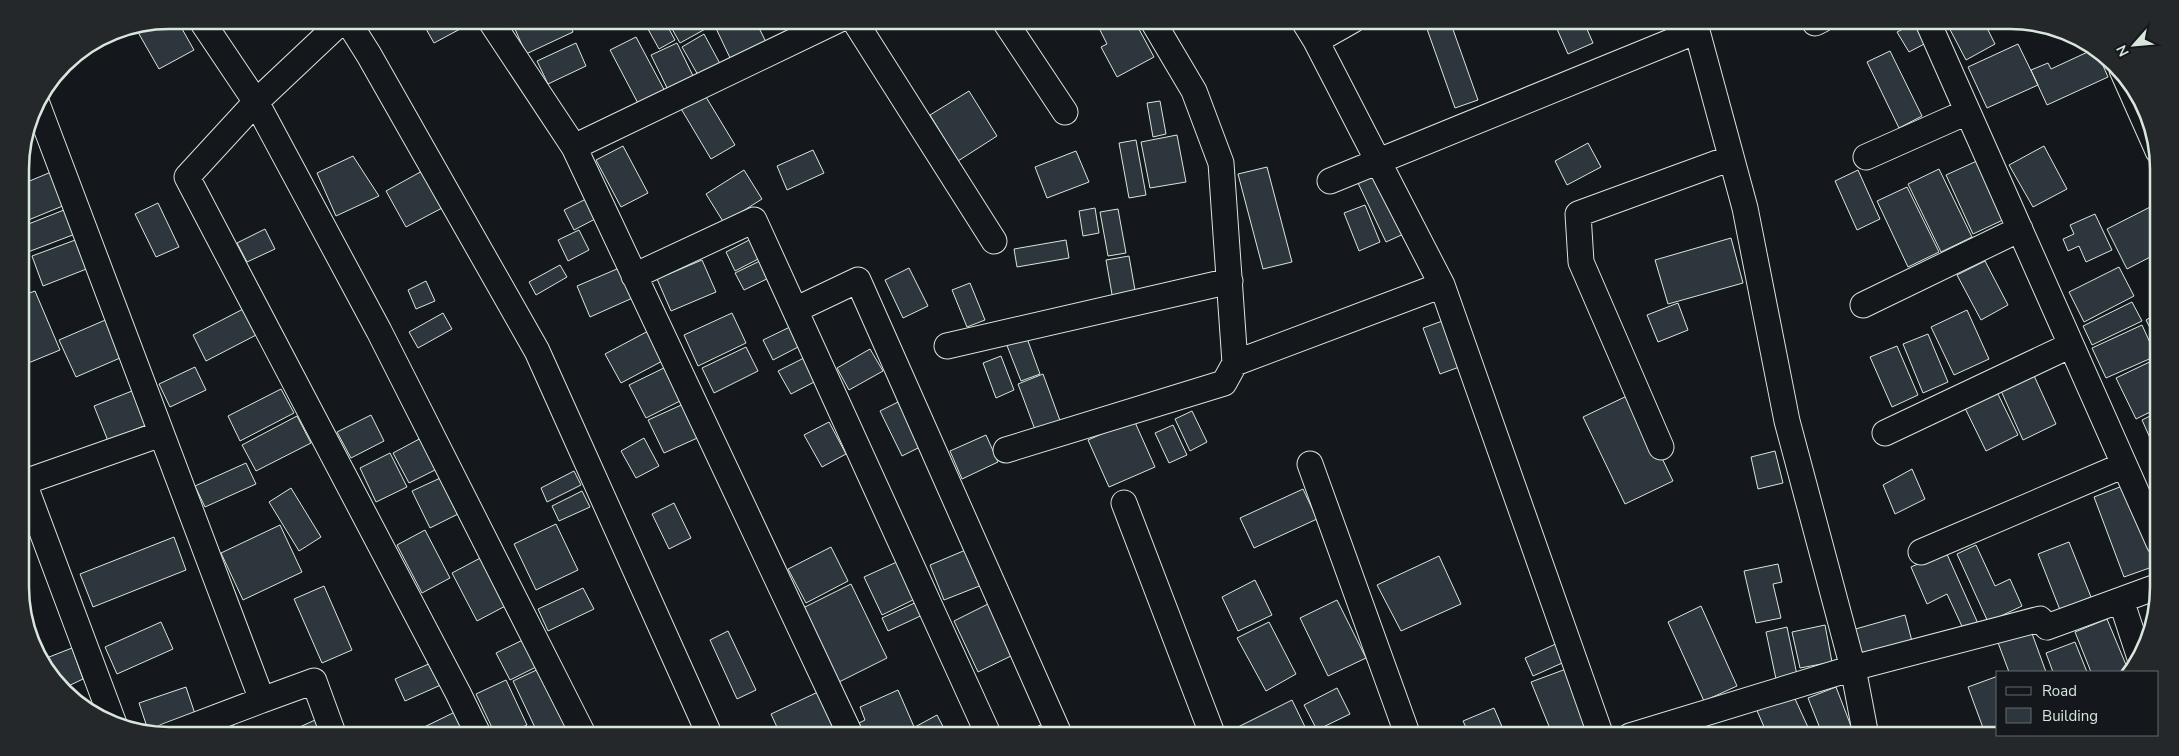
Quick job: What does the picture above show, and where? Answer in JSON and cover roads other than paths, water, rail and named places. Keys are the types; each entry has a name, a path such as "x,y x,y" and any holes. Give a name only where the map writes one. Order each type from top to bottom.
{"street":[{"path":"206,29 256,102 379,331 579,727"},
{"path":"333,29 256,102 187,177 454,684 475,727"},
{"path":"352,29 374,63 536,352 706,727"},
{"path":"496,29 574,147 847,727"},
{"path":"574,147 819,29"},
{"path":"860,29 994,242"},
{"path":"1010,29 1065,112"},
{"path":"1006,450 1224,383 1235,363 1222,163 1194,91 1157,29"},
{"path":"1309,29 1379,160 1442,285 1599,727"},
{"path":"1316,41 1337,29"},
{"path":"1330,181 1689,29"},
{"path":"1697,29 1745,208 1787,421 1853,668 1864,727"},
{"path":"1931,29 2150,523"},
{"path":"40,112 262,700"},
{"path":"1866,157 1967,112"},
{"path":"1661,447 1581,262 1578,214 1731,158"},
{"path":"634,276 754,220 985,727"},
{"path":"1863,305 2020,229"},
{"path":"795,310 858,280 1056,727"},
{"path":"947,346 1230,281"},
{"path":"1235,363 1442,285"},
{"path":"1885,433 2071,345"},
{"path":"29,479 162,434"},
{"path":"1310,464 1405,727"},
{"path":"1921,552 2124,465"},
{"path":"29,497 110,714"},
{"path":"1124,503 1210,727"},
{"path":"1660,727 1853,668 2040,619 2047,627 2150,589"},
{"path":"2121,600 2137,648"},
{"path":"204,727 262,700 314,681 331,727"}]}
